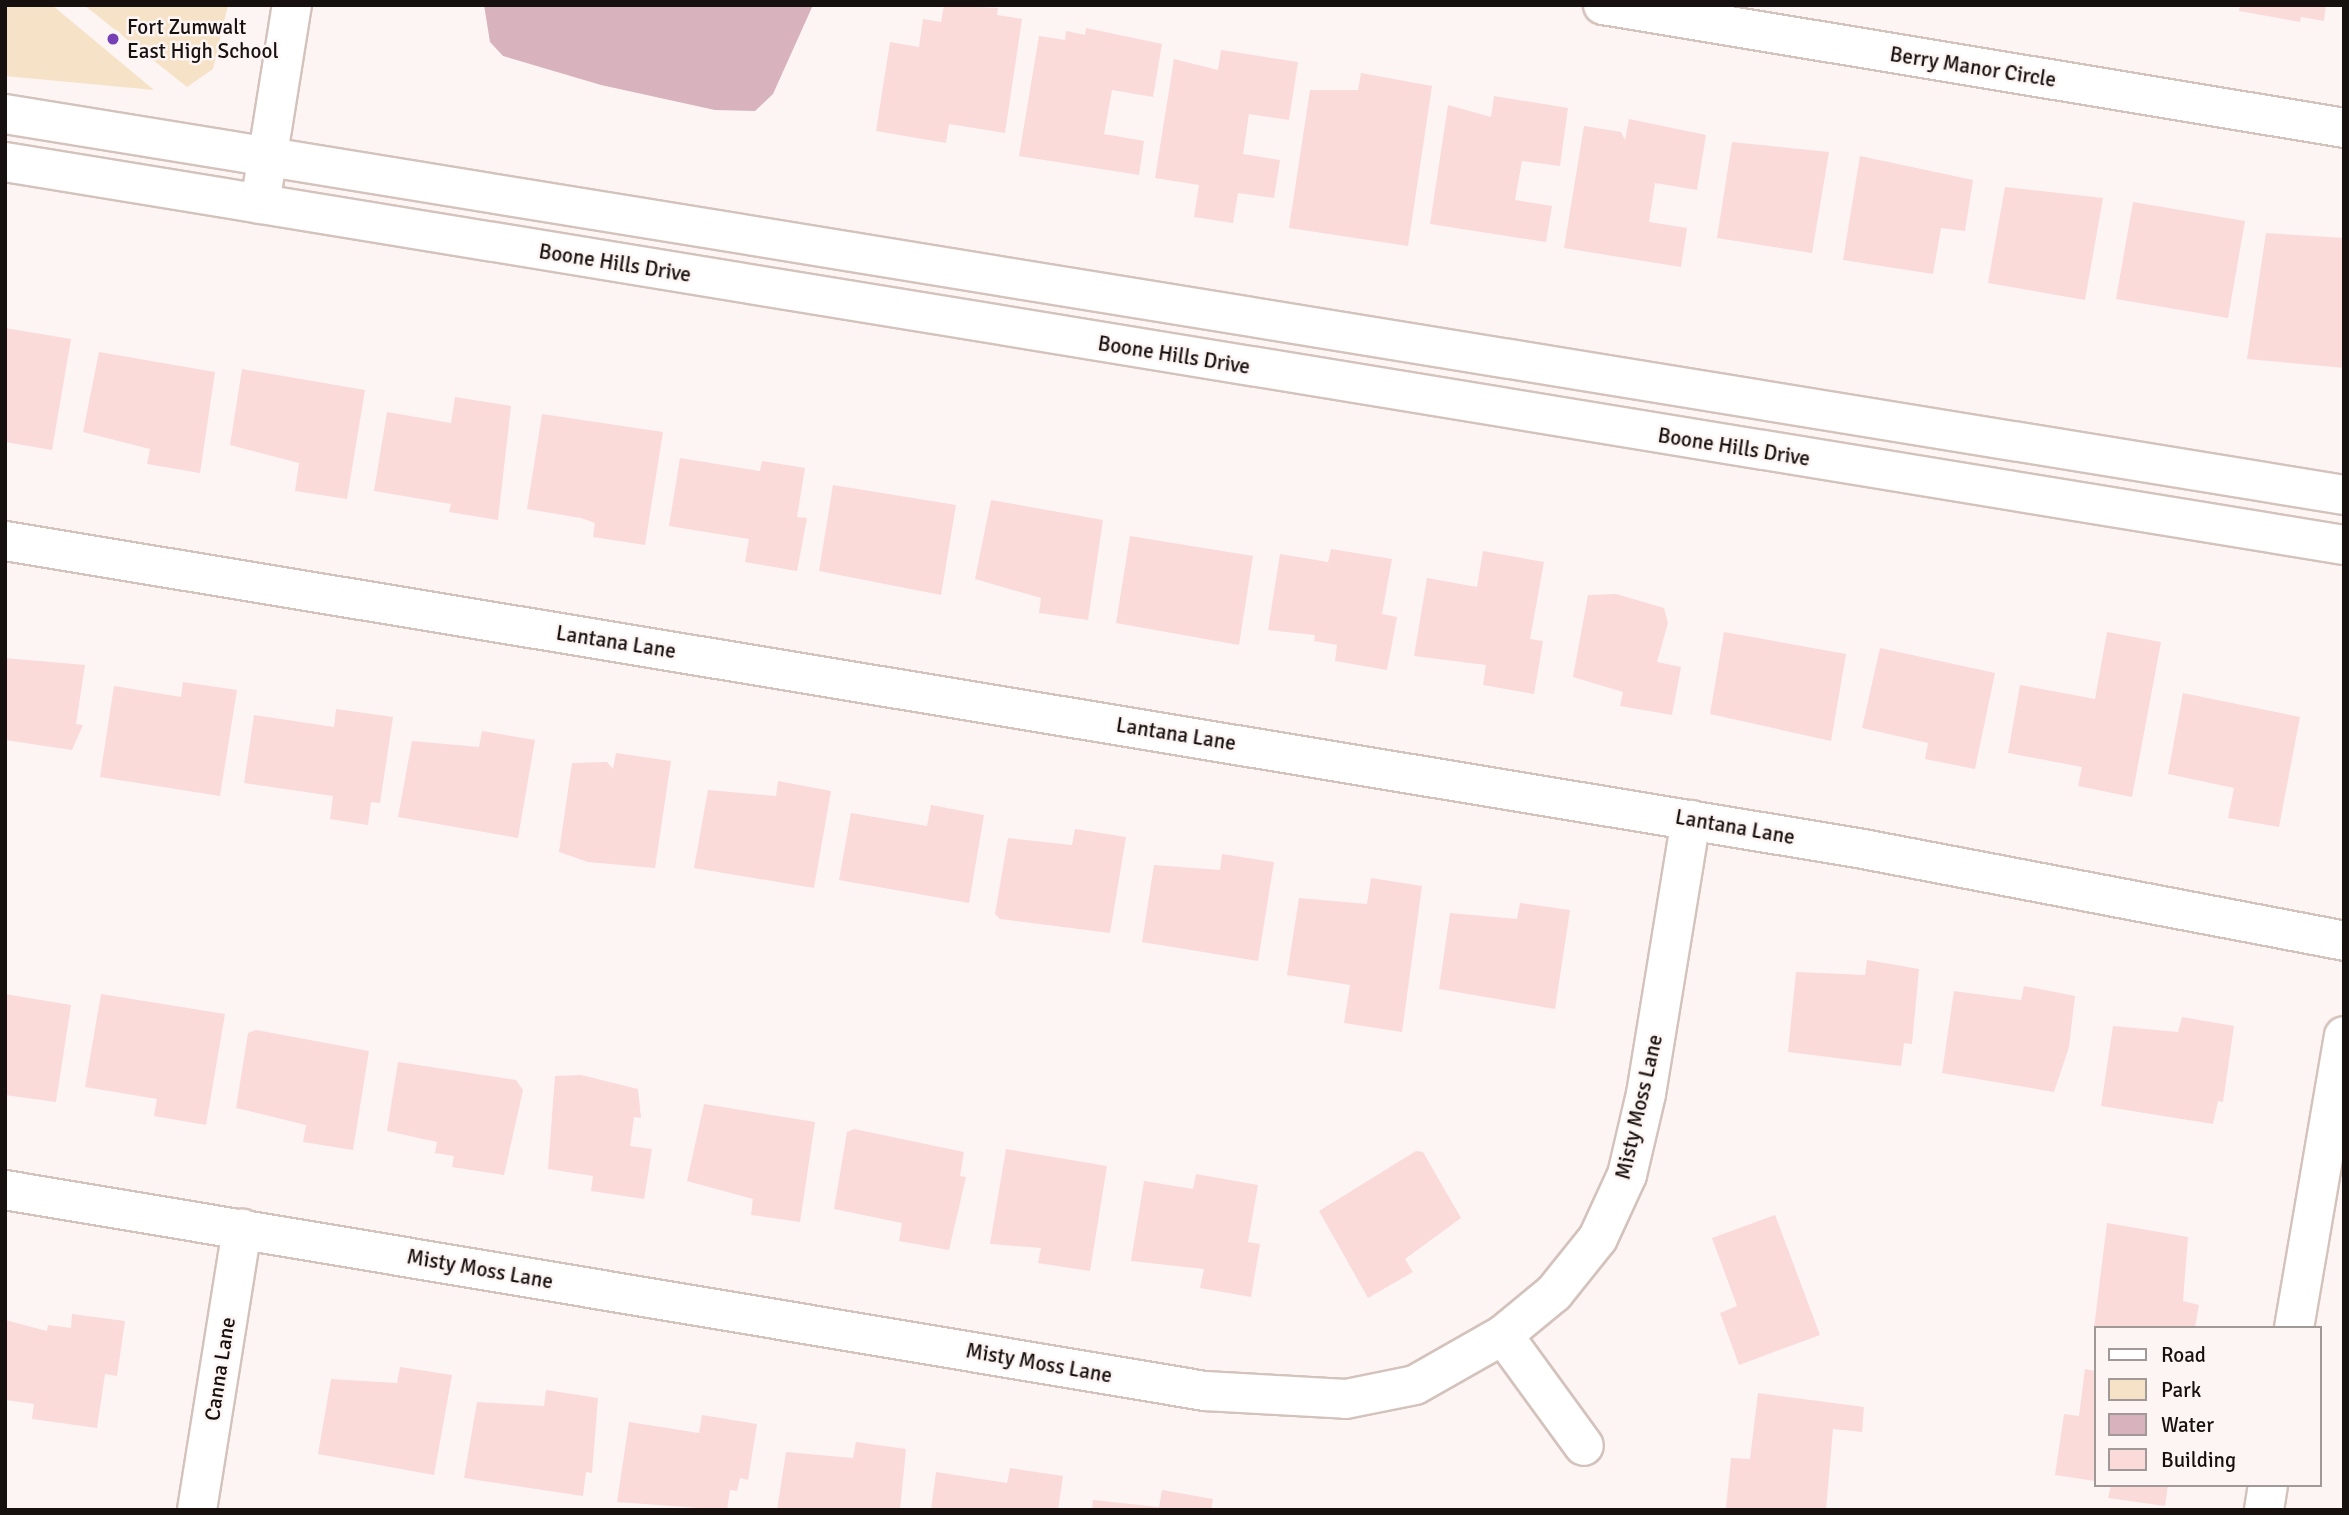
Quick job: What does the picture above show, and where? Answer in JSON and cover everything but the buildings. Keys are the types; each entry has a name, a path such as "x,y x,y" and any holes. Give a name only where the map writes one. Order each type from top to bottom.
{"street":[{"path":"260,204 292,5"},
{"name":"Berry Manor Circle","path":"1602,5 2344,128"},
{"path":"5,114 2344,495"},
{"name":"Boone Hills Drive","path":"5,162 2344,545"},
{"name":"Lantana Lane","path":"5,541 1691,820 2344,941"},
{"name":"Misty Moss Lane","path":"5,1190 1205,1391 1282,1399 1346,1399 1415,1385 1503,1335 1554,1293 1583,1256 1628,1175 1691,820"},
{"path":"2294,1326 2344,1036"},
{"name":"Canna Lane","path":"197,1510 242,1229"},
{"path":"1503,1335 1584,1446"},
{"path":"2264,1510 2268,1487"}],"green space":[{"path":"5,5 52,5 154,90 5,76"},
{"path":"84,5 228,5 213,69 187,87"}],"water":[{"path":"484,5 813,5 773,94 755,111 715,110 601,85 503,56 490,42"}],"place":[{"name":"Fort Zumwalt East High School","path":"113,39"}]}
